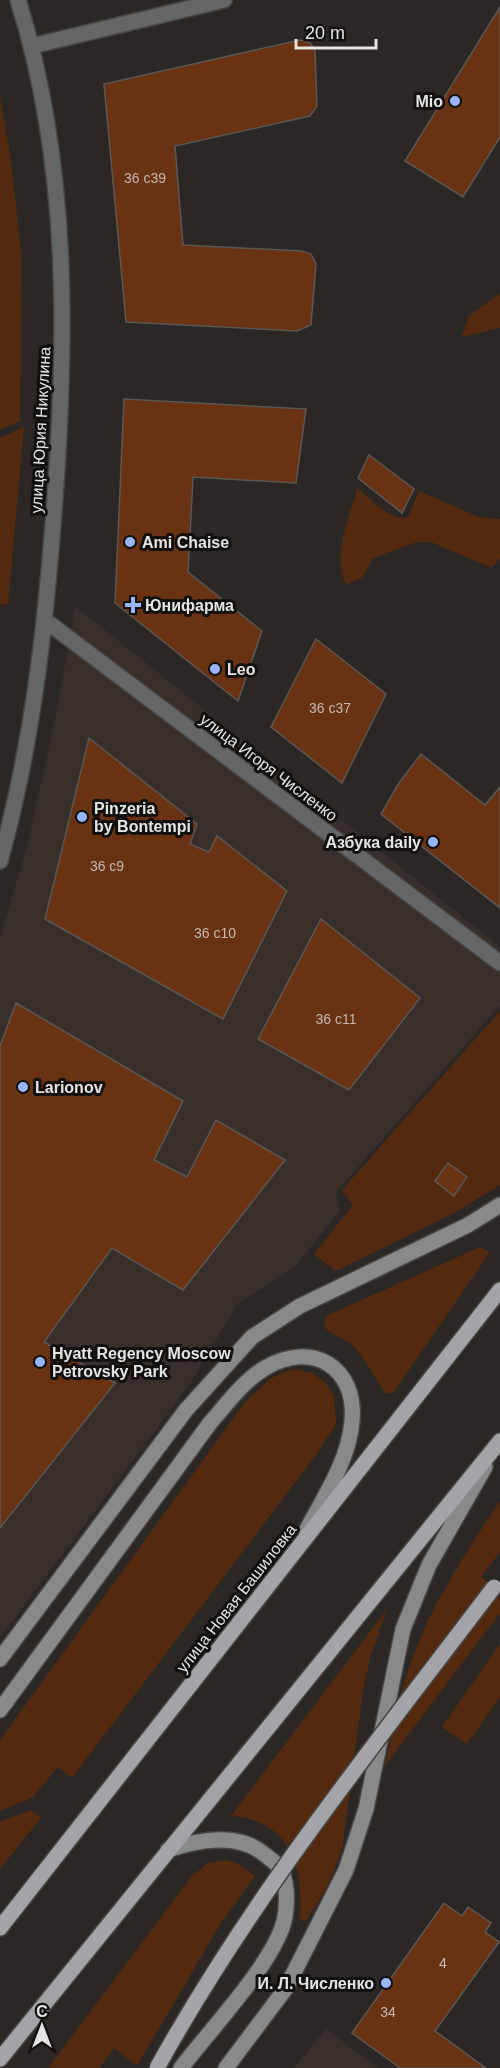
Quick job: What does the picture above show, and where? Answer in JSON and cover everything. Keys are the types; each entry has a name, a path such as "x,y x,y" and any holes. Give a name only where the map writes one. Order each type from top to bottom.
{"main road":[{"path":"0,1659 186,1410 252,1337 300,1306 468,1225 500,1205"},
{"name":"улица Новая Башиловка","path":"0,1928 500,1290"},
{"path":"0,1710 210,1423 241,1388 265,1368 291,1357 315,1358 334,1365 347,1383 352,1401 352,1423 340,1468 293,1556"},
{"path":"0,2059 500,1441"},
{"path":"226,2068 286,1988 346,1870 366,1809 403,1629 429,1565 500,1441"},
{"path":"157,2068 236,1934 294,1851 497,1583"},
{"path":"168,1850 198,1840 233,1841 261,1851 280,1868 286,1895 282,1926 264,1961 181,2068"}],"street":[{"name":"улица Юрия Никулина","path":"0,861 21,775 46,621 59,447 62,286 58,216 49,130 32,46 18,0"},
{"path":"32,46 224,0"},
{"name":"улица Игоря Численко","path":"46,621 500,963"}],"shaded area":[{"path":"0,97 10,153 22,259 20,421 0,430"},
{"path":"500,293 500,328 462,337 468,317"},
{"path":"24,427 8,605 0,604 0,438"},
{"path":"357,488 388,513 402,518 408,517 419,491 479,517 500,519 500,558 492,568 431,542 417,542 373,558 362,578 346,585 340,562 341,549"},
{"path":"75,606 500,947 500,1005 337,1191 340,1210 294,1268 238,1303 192,1381 0,1638 0,938 27,846 57,711"},
{"path":"500,1011 500,1185 458,1211 336,1271 314,1254 353,1205 342,1190"},
{"path":"480,1247 488,1250 488,1255 394,1392 388,1394 384,1391 359,1353 324,1327 326,1316"},
{"path":"293,1369 313,1373 326,1383 334,1396 336,1424 318,1452 72,1778 58,1767 32,1798 0,1811 0,1740 245,1402 271,1378"},
{"path":"500,1501 500,1552 481,1577 500,1591 500,1613 385,1766 401,1695 422,1634 452,1575"},
{"path":"387,1609 370,1658 363,1691 342,1850 326,1889 306,1921 300,1919 299,1882 290,1850 268,1827 251,1820 231,1816"},
{"path":"500,1644 500,1697 467,1744 442,1727"},
{"path":"31,1810 41,1818 0,1869 0,1822"},
{"path":"226,1860 238,1864 255,1876 221,1923 137,2066 114,2048 99,2068 48,2068 191,1877 208,1863"},
{"path":"326,2029 378,2068 294,2068"}],"building":[{"path":"500,7 500,137 463,197 405,161"},
{"path":"300,40 310,43 315,50 317,106 310,116 175,146 183,245 302,251 311,254 316,264 311,325 297,331 126,322 104,84"},
{"path":"124,399 306,409 296,483 193,477 188,572 262,631 238,701 115,603"},
{"path":"369,455 414,489 402,513 358,478"},
{"path":"316,639 386,694 342,783 271,727"},
{"path":"89,738 197,824 190,844 209,852 217,836 287,891 223,1019 45,919"},
{"path":"421,754 485,805 500,787 500,908 381,814 399,783"},
{"path":"321,919 420,998 349,1090 258,1039"},
{"path":"16,1003 183,1101 154,1160 187,1177 216,1120 285,1160 183,1290 112,1248 44,1342 115,1383 0,1528 0,1046"},
{"path":"448,1163 467,1177 454,1196 435,1181"},
{"path":"444,1903 462,1916 468,1907 491,1923 485,1932 499,1942 435,2031 486,2068 400,2068 352,2033"}],"place":[{"name":"Mio","path":"455,101"},
{"name":"Ami Chaise","path":"130,542"},
{"name":"Юнифарма","path":"133,605"},
{"name":"Leo","path":"215,669"},
{"name":"Pinzeria by Bontempi","path":"82,817"},
{"name":"Азбука daily","path":"433,842"},
{"name":"Larionov","path":"23,1087"},
{"name":"Hyatt Regency Moscow Petrovsky Park","path":"40,1362"},
{"name":"И. Л. Численко","path":"386,1983"}]}
